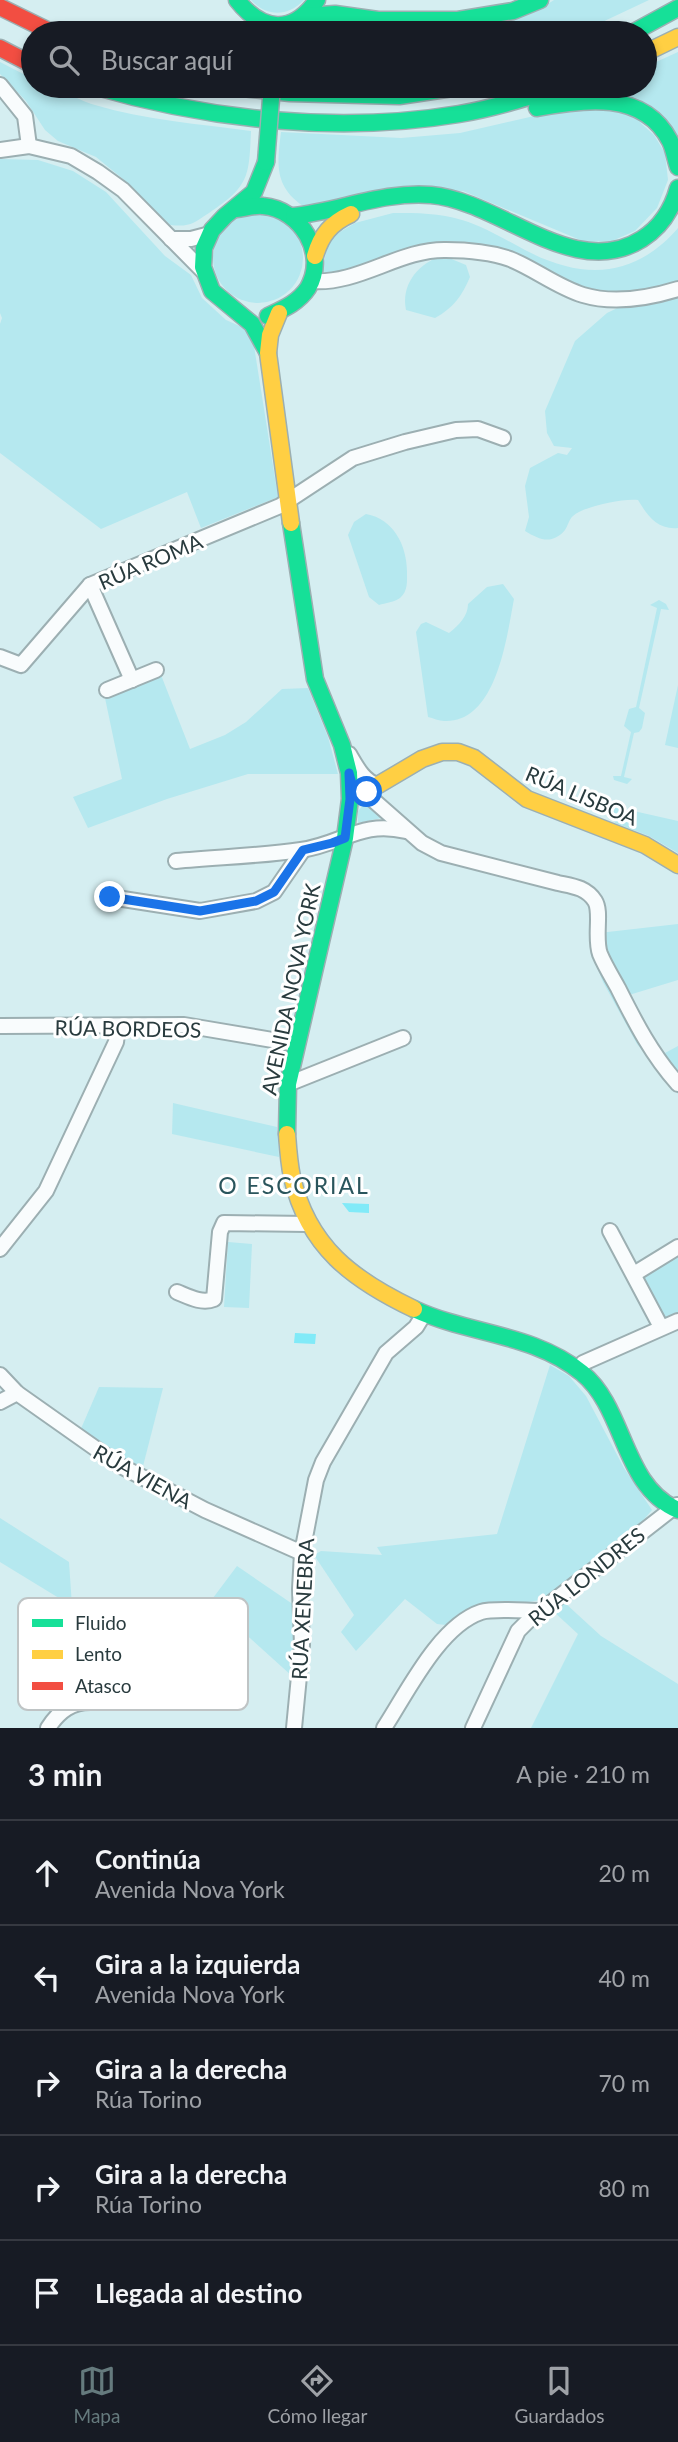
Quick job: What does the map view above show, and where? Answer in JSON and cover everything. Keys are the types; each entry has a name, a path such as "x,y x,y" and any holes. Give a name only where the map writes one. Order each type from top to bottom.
{"main road":[{"path":"237,0 255,21"},
{"path":"297,21 305,16 317,0"},
{"path":"356,1 424,8 492,0"},
{"path":"305,16 335,14 378,20 458,20 513,11 540,0"},
{"path":"0,7 29,21"},
{"path":"654,21 678,8"},
{"path":"657,47 678,37"},
{"path":"0,48 21,59"},
{"path":"134,98 155,104 248,117 353,122 429,118 525,98"},
{"path":"268,353 261,336 250,323 215,296 204,272 203,259 209,234 225,216 253,194 260,182 266,162 271,98"},
{"path":"353,122 378,127 437,127 560,103 595,99 616,100 634,106 666,131 674,148 678,167"},
{"path":"266,162 281,201 308,234 315,256"},
{"path":"235,209 281,201 324,214 365,200 390,196 431,195 476,206 575,250 607,253 624,248 654,231 675,202 678,188"},
{"path":"236,312 265,316 279,313 293,305 304,294 311,281 319,240 327,228 338,219 373,207 424,203 456,208 559,253 593,262 610,261 645,247 662,236 678,214"},
{"path":"268,353 270,335 279,313"},
{"name":"AVENIDA NOVA YORK","path":"268,353 315,679 341,745 349,773 350,799 345,838 288,1084 285,1122 288,1166 295,1192 307,1224 335,1259 352,1274 393,1301 424,1314 530,1343 562,1357 579,1371 591,1381 608,1409 645,1485 659,1500 676,1508"},
{"name":"RÚA LISBOA","path":"378,785 422,759 442,752 458,752 485,765 527,799 645,845 678,864"}],"street":[{"path":"0,85 25,116 29,146"},
{"path":"0,150 29,146 71,156 98,172 123,190 204,272"},
{"path":"171,239 191,239 209,234"},
{"path":"311,281 335,282 419,252 444,250 481,252 511,260 583,295 623,299 678,289"},
{"name":"RÚA ROMA","path":"0,657 21,665 90,585 288,502 353,458 456,430 478,429 503,438"},
{"path":"90,585 132,680"},
{"path":"107,690 156,670"},
{"path":"341,745 365,778 378,785"},
{"name":"AVENIDA NOVA YORK","path":"349,773 354,794 360,796"},
{"name":"RÚA LISBOA","path":"360,796 378,785"},
{"path":"360,796 377,803 422,843 441,853 577,887 590,894 598,905 596,931 600,953 630,1015 660,1063 678,1084"},
{"path":"176,861 303,850 332,843 363,829 375,827 408,831"},
{"path":"110,897 200,911 256,901 274,892 303,850"},
{"name":"RÚA BORDEOS","path":"0,1027 184,1025 296,1044"},
{"path":"0,1250 46,1191 116,1042 118,1027"},
{"path":"288,1084 403,1038"},
{"path":"177,1292 195,1299 214,1299 220,1233 224,1223 307,1224"},
{"path":"610,1231 661,1327"},
{"path":"635,1274 678,1247"},
{"name":"RÚA XENEBRA","path":"293,1728 302,1645 302,1553 316,1480 323,1462 386,1353 416,1327 424,1314"},
{"path":"579,1371 583,1363 678,1321"},
{"name":"RÚA VIENA","path":"0,1375 17,1393 89,1446 145,1481 302,1553"},
{"path":"0,1402 17,1393"},
{"name":"RÚA LONDRES","path":"473,1728 519,1631 541,1611 676,1508"},
{"path":"384,1728 433,1652 458,1625 482,1612 541,1611"},
{"path":"48,1728 56,1716 64,1710"}],"shaded area":[{"path":"251,0 304,0 291,10 277,13 263,10"},
{"path":"554,0 649,0 604,21 368,21 543,7"},
{"path":"678,52 678,142 593,98 657,98 657,62"},
{"path":"0,62 21,73 21,96 0,74"},
{"path":"23,98 78,98 95,105 153,118 251,131 249,160 244,180 222,204 199,220 182,226 170,225 96,157 58,141 45,130"},
{"path":"569,108 609,109 635,118 654,135 665,153 668,180 657,208 635,231 612,241 585,242 463,191 303,206 287,190 280,174 281,132 401,138 460,133"},
{"path":"0,159 38,160 73,171 106,192 165,256 191,275 202,298 226,320 244,328 254,346 278,497 201,528 187,492 101,529 0,453"},
{"path":"258,213 275,217 290,226 299,241 303,258 299,275 290,290 275,299 258,303 241,299 226,290 217,275 213,258 217,241 226,226 241,217"},
{"path":"393,213 420,213 462,220 546,260 587,270 625,265 644,257 678,228 678,528 658,524 638,500 623,500 578,512 565,530 555,538 541,539 525,531 529,517 525,486 530,468 558,453 567,455 572,448 554,446 547,433 545,411 575,341 607,313 661,287 628,292 583,287 563,281 487,245 456,243 419,247 331,277 321,272 330,238 355,223"},
{"path":"438,257 466,265 470,277 464,290 452,306 435,318 406,310 406,293 412,278 423,266"},
{"path":"366,514 376,517 391,528 405,553 407,583 403,595 379,605 369,597 348,535 354,522"},
{"path":"503,584 514,599 503,654 488,693 476,708 462,718 444,721 428,717 416,632 421,624 426,622 449,633 462,620 468,604 487,587"},
{"path":"659,600 666,604 669,610 661,609 639,708 645,713 642,728 634,733 624,777 632,779 627,784 614,780 613,776 621,776 631,732 624,726 629,709 636,707 657,608 650,605"},
{"path":"161,675 190,749 225,735 246,722 282,689 308,688 328,737 338,774 248,774 167,799 88,828 73,797 122,779 105,698"},
{"path":"678,685 678,748 665,745"},
{"path":"365,803 369,803 386,817 358,823 358,811"},
{"path":"616,807 678,821 678,853 649,836 615,823 610,815"},
{"path":"678,924 678,980 629,995 646,1034 665,1053 678,1046 678,1094 637,1044 603,982 596,965 590,934"},
{"path":"173,1103 277,1127 279,1157 172,1134"},
{"path":"228,1242 252,1244 249,1308 224,1307"},
{"path":"678,1250 678,1317 664,1322 641,1283 643,1273"},
{"path":"550,1365 569,1376 586,1396 624,1468 652,1510 640,1524 584,1572 545,1599 467,1613 446,1625 437,1624 405,1599 356,1651 341,1632 354,1615 314,1555 321,1551 382,1555 377,1547 497,1534"},
{"path":"99,1387 163,1388 142,1470 80,1431"},
{"path":"0,1518 69,1562 71,1598 59,1598 0,1562"},
{"path":"237,1566 294,1605 292,1676 248,1636 248,1598 213,1598"},
{"path":"565,1603 601,1636 678,1684 678,1728 531,1728 578,1634 553,1611"}],"water":[{"path":"342,1203 369,1204 369,1213 349,1212"},
{"path":"295,1333 316,1334 315,1344 294,1343"}],"traffic: fast":[{"path":"237,0 247,11 263,21"},
{"path":"294,21 317,0"},
{"path":"305,16 335,14 378,20 458,20 513,11 540,0"},
{"path":"654,21 678,8"},
{"path":"137,98 228,115 321,123 414,120 459,114 523,98"},
{"path":"266,162 271,98"},
{"path":"537,108 592,101 629,106 645,113 659,125 673,147 678,167"},
{"path":"266,162 254,192 212,230 204,248 203,267 212,291 252,324 268,353"},
{"path":"294,216 396,196 431,195 457,200 484,210 564,246 590,251 616,250 642,239 655,229 673,204 678,188"},
{"path":"236,209 260,206 277,209 289,215 299,224 313,248 315,261 308,288 295,302 268,316"},
{"path":"287,1134 288,1084 345,838 350,799 349,773 342,745 315,679 291,523"},
{"path":"414,1309 435,1318 522,1342 563,1360 582,1373 608,1406 646,1484 660,1499 678,1510"}],"traffic: slow":[{"path":"657,47 678,37"},
{"path":"315,256 328,230 351,214"},
{"path":"279,313 270,335 268,353 291,523"},
{"path":"378,785 422,759 442,752 458,752 474,758 527,799 645,845 678,865"},
{"path":"287,1134 291,1172 299,1202 322,1242 353,1273 414,1309"}],"traffic: jam":[{"path":"0,7 29,21"},
{"path":"0,48 21,59"}],"district":[{"name":"O ESCORIAL","path":"294,1185"}],"route":[{"path":"110,897 200,911 256,901 274,892 303,850 345,838 350,799 349,773 355,795 359,797 367,792"}]}
